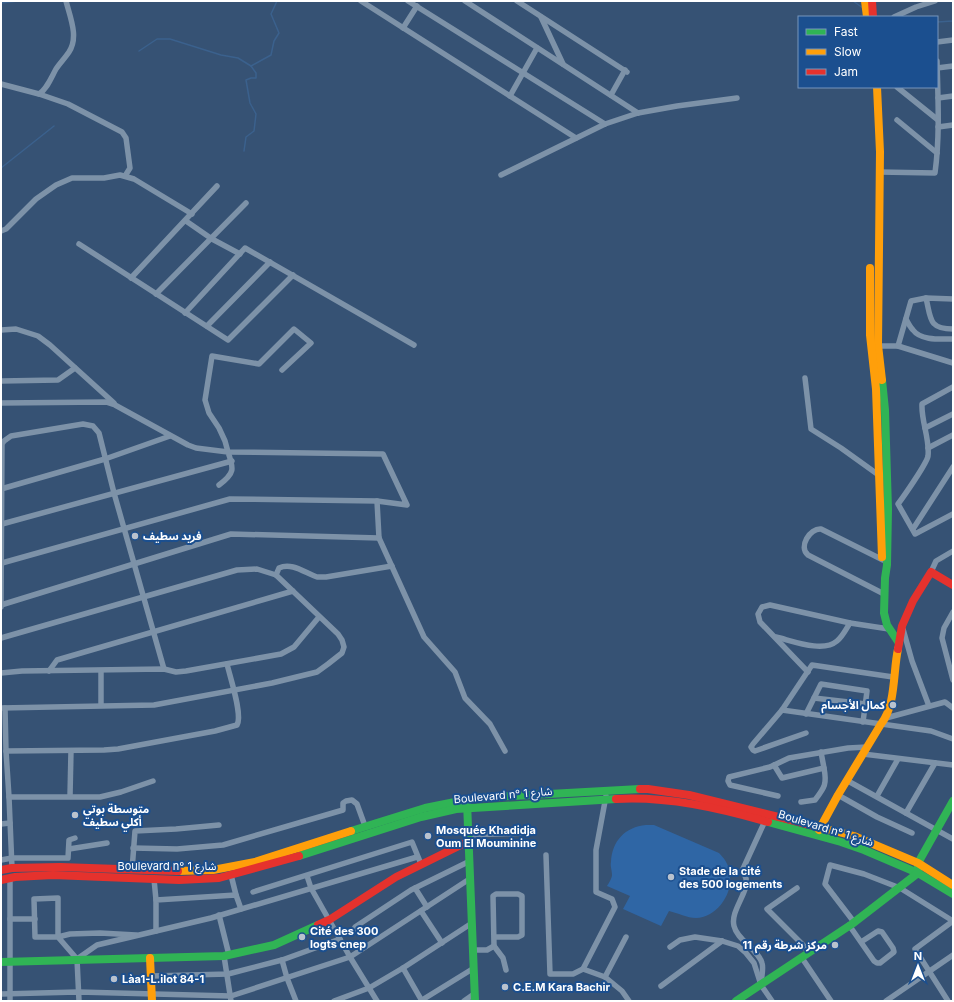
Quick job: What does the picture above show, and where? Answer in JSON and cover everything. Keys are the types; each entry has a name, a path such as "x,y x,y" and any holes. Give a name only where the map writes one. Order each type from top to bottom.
{"street":[{"path":"39,94 43,91 72,45 74,38 66,1"},
{"path":"361,1 576,138"},
{"path":"408,1 605,124"},
{"path":"465,1 638,113"},
{"path":"517,1 626,71 611,95"},
{"path":"865,1 867,16"},
{"path":"872,1 873,16"},
{"path":"896,16 916,7 935,1"},
{"path":"403,28 417,6"},
{"path":"541,17 563,64"},
{"path":"938,42 953,40"},
{"path":"510,96 537,48"},
{"path":"938,68 953,66"},
{"path":"1,84 39,94 68,104 122,132 126,138 130,168 125,176"},
{"path":"874,346 879,172 877,88"},
{"path":"898,88 938,123 953,125"},
{"path":"879,172 935,173 938,153 938,88"},
{"path":"938,98 953,96"},
{"path":"501,175 605,124 638,113 736,98"},
{"path":"897,120 938,153"},
{"path":"1,231 6,229 36,199 56,185 72,178 104,178 120,174 134,179 192,214"},
{"path":"131,278 186,221 217,186"},
{"path":"156,294 246,203"},
{"path":"186,221 212,239 240,254"},
{"path":"79,244 228,340 293,275"},
{"path":"185,313 245,248 414,344"},
{"path":"207,326 270,262"},
{"path":"870,268 870,326 885,410 882,433 880,476 888,560 885,578 884,617 889,629 899,643"},
{"path":"898,346 910,301 926,298 953,299"},
{"path":"926,298 931,320 935,326 945,329 953,329"},
{"path":"906,319 913,331 918,335 934,339 953,339"},
{"path":"219,485 232,473 233,467 225,441 219,428 209,413 205,400 212,356 259,364 294,329 311,343 282,370"},
{"path":"1,330 16,330 38,336 50,345 115,405"},
{"path":"874,346 898,346 953,363"},
{"path":"1,381 58,380 75,368"},
{"path":"805,378 811,429 880,476"},
{"path":"884,510 898,504 928,458 925,428 921,413 922,404 953,387"},
{"path":"1,403 106,402 115,405 170,436 196,448 228,452 383,454 407,505 377,501 230,499 2,563"},
{"path":"925,428 953,414"},
{"path":"164,669 143,598 134,563 124,530 99,434 93,426 89,424 10,436 4,440 2,444 1,489 1,606 134,563 231,534 379,538"},
{"path":"882,433 884,510 883,560 885,578"},
{"path":"928,448 953,435"},
{"path":"1,489 105,459 170,436"},
{"path":"2,524 232,461"},
{"path":"913,529 953,467"},
{"path":"377,501 379,538 424,637 455,672 465,698 490,724 505,751"},
{"path":"898,504 916,534 953,514"},
{"path":"883,560 821,529 812,531 804,547 807,554 884,594"},
{"path":"817,835 838,795 884,721 891,701 893,677 902,626 913,601 936,561 953,551"},
{"path":"276,575 279,568 285,566 303,570 317,577 326,577 392,566"},
{"path":"1,638 237,570 257,569 276,575 342,640 344,647 342,653 317,672 272,683 154,705 3,708 12,868"},
{"path":"931,572 953,585"},
{"path":"49,671 57,660 293,591"},
{"path":"808,672 759,619 758,611 764,606 770,605 889,629"},
{"path":"953,613 944,628 942,638 953,680"},
{"path":"1,673 164,669 176,672 275,656 287,652 294,647 319,617"},
{"path":"776,637 818,647 827,646 838,640 850,622"},
{"path":"902,626 912,661 929,706"},
{"path":"6,752 118,749 215,731 237,725 239,719 227,664"},
{"path":"806,733 755,751 751,747 782,710 812,665 893,677"},
{"path":"101,671 101,705"},
{"path":"806,714 821,684 868,691 864,722"},
{"path":"814,698 866,704"},
{"path":"884,721 945,702 953,708"},
{"path":"782,710 864,722 884,721 931,731 953,739"},
{"path":"778,796 730,785 728,781 729,777 774,765 789,758 848,748 898,759 953,765"},
{"path":"70,796 71,751"},
{"path":"801,802 815,800 826,781 821,752"},
{"path":"877,796 898,759"},
{"path":"906,813 935,763"},
{"path":"774,765 782,778 824,768"},
{"path":"848,780 953,839"},
{"path":"9,797 100,797 153,781"},
{"name":"Boulevard n° شارع 1","path":"1,870 12,868 69,868 198,871 213,870 255,862 424,808 606,790 648,789 689,795 820,827 870,842 918,863 953,885"},
{"path":"546,855 550,974 573,974 583,969 615,907 612,899 596,892 596,850 606,799 606,790"},
{"path":"838,795 877,817 912,834"},
{"name":"Boulevard n° شارع 1","path":"1,880 53,875 202,880 219,878 288,860 421,817 467,804 650,798 695,805 817,835 864,850 918,873 953,894"},
{"path":"133,848 177,849 223,845 343,810 343,803 348,800 352,800 357,804 365,826"},
{"path":"736,1001 852,923 918,873 918,863 953,801"},
{"path":"464,1001 475,998 467,804"},
{"path":"761,985 762,962 753,950 737,935 734,926 734,918 746,886 746,878 742,871 765,821"},
{"path":"1,824 10,823"},
{"path":"132,870 135,831 176,830 219,825"},
{"path":"77,959 97,945 219,915 311,888 419,861 433,859 469,838 527,833"},
{"path":"69,868 69,840 75,838"},
{"path":"253,892 412,842 419,861"},
{"path":"69,848 107,843"},
{"path":"1,860 12,858 68,858"},
{"path":"1,962 226,956 274,944 329,920 419,861"},
{"path":"351,932 356,929 355,927 415,888 470,861"},
{"path":"861,942 878,931 882,932 893,948 894,952 880,963 874,961 861,942 852,923 825,884 830,865 864,874 900,888 953,921 915,949 948,1001 953,997"},
{"path":"231,875 241,909"},
{"path":"307,876 311,888 377,1001"},
{"path":"10,878 10,1001"},
{"path":"1,994 78,992 152,997 231,998 350,957 471,878"},
{"path":"154,879 156,931"},
{"path":"415,888 427,907"},
{"path":"797,888 767,910 803,945 805,956 831,1001"},
{"path":"494,937 522,935 522,896 518,894 496,894 493,896 494,946 504,958 506,970"},
{"path":"156,900 236,895"},
{"path":"79,1001 77,959 58,937 58,898 34,899 35,937 58,937 70,934 100,933 127,933 139,935"},
{"path":"421,911 442,943"},
{"path":"219,915 231,998"},
{"path":"10,919 35,919"},
{"path":"335,1001 369,988 403,968 472,923"},
{"path":"605,977 626,937"},
{"path":"670,947 680,940 695,937 722,941 738,946 754,963 761,985 772,1001"},
{"path":"152,976 228,974 282,960 340,939"},
{"path":"660,986 722,941"},
{"path":"473,950 487,950 494,946"},
{"path":"886,1001 953,955"},
{"path":"150,958 152,997"},
{"path":"282,960 296,1001"},
{"path":"403,968 422,1000 474,968"},
{"path":"583,969 605,977 622,991 629,1001"}],"shaded area":[{"name":"Stade de la cité des 500 logements","path":"646,825 654,825 719,853 724,858 729,870 730,884 725,898 716,910 703,917 696,918 669,911 661,926 623,909 630,896 607,886 612,876 612,854 621,836 632,829"}],"waterway":[{"path":"1,3 18,1"},
{"path":"244,151 246,137 254,131 256,114 250,103 246,80 256,78 256,73 251,66 271,55 274,41 279,33 271,14 277,1"},
{"path":"853,1 863,8"},
{"path":"938,22 953,21"},
{"path":"139,51 157,39 170,39 221,55 238,58 251,66"},
{"path":"1,168 54,126"}],"traffic: fast":[{"path":"882,380 885,410 888,509 884,613 887,625 899,643"},
{"path":"351,831 425,808 475,798 640,789"},
{"path":"299,856 421,817 456,809 616,799"},
{"path":"736,1001 852,924 918,873 918,863 953,801"},
{"path":"467,802 475,1001"},
{"path":"768,822 841,842 864,850 918,873 953,894"},
{"path":"1,962 224,956 274,945 318,925"}],"traffic: slow":[{"path":"865,1 867,16"},
{"path":"877,88 880,152 878,345 882,380"},
{"path":"870,268 870,335 876,389 882,557"},
{"path":"819,830 838,795 886,717 892,698 898,649"},
{"path":"819,827 854,836 918,863 953,885"},
{"path":"178,871 213,870 255,862 351,831"},
{"path":"150,958 152,1001"}],"traffic: jam":[{"path":"872,1 873,16"},
{"path":"898,649 902,626 913,601 931,572 953,585"},
{"path":"640,789 689,795 819,827"},
{"path":"616,799 654,799 674,801 731,812 768,822"},
{"path":"318,925 329,920 396,877 469,841"},
{"path":"1,880 15,877 53,875 179,880 219,878 299,856"},
{"path":"1,870 12,868 60,867 178,871"}],"place":[{"name":"فريد سطيف","path":"135,536"},
{"name":"كمال الأجسام","path":"893,705"},
{"name":"متوسطة بوتي أكلي سطيف","path":"75,815"},
{"name":"Mosquée Khadidja Oum El Mouminine","path":"428,836"},
{"name":"Stade de la cité des 500 logements","path":"671,877"},
{"name":"Cité des 300 logts cnep","path":"302,937"},
{"name":"مركز شرطة رقم 11","path":"835,945"},
{"name":"Làa1-L.ilot 84-1","path":"114,979"},
{"name":"C.E.M Kara Bachir","path":"505,987"}]}
